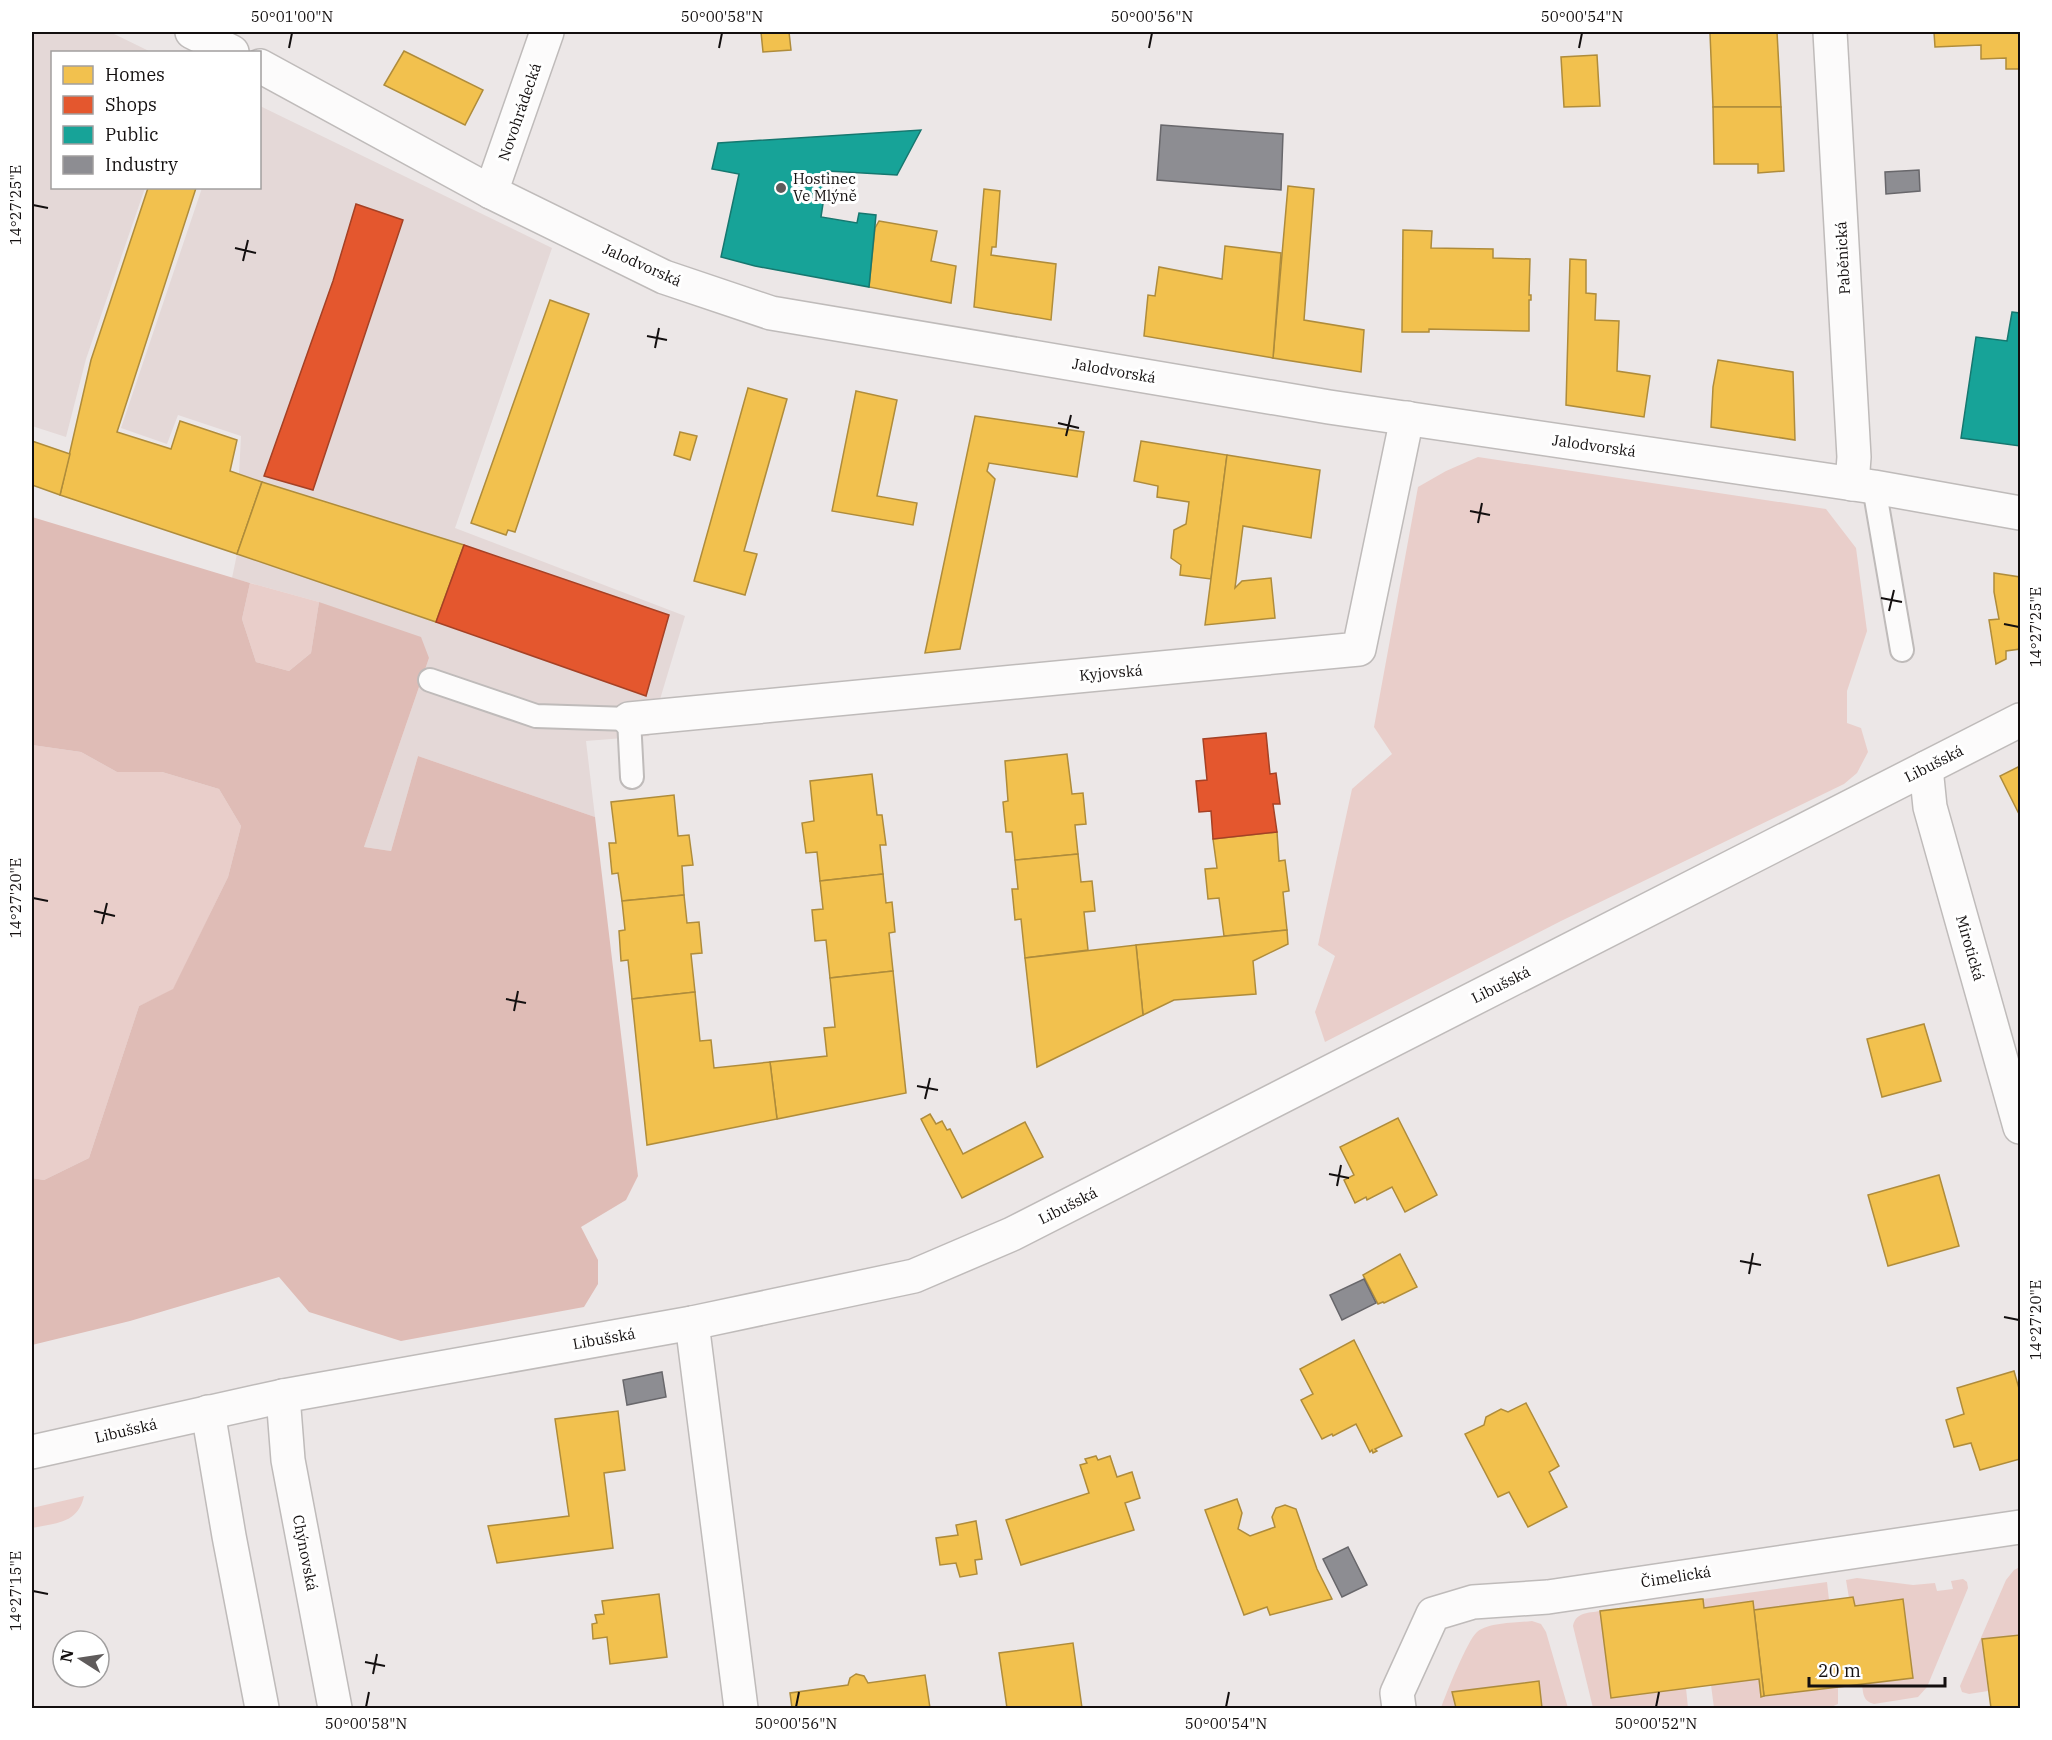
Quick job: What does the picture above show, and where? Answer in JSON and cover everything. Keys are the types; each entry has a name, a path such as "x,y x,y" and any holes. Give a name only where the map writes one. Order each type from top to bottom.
{"street":[{"path":"192,32 230,51"},
{"name":"Novohrádecká","path":"491,192 547,32"},
{"name":"Paběnická","path":"1830,32 1854,457 1863,485"},
{"name":"Jalodvorská","path":"261,67 491,192 664,277 771,313 1329,407 1863,485 2020,513"},
{"name":"Kyjovská","path":"629,719 1359,649 1407,418"},
{"name":"Libušská","path":"32,1452 283,1396 692,1323 915,1276 1012,1234 2020,720"},
{"name":"Mirotická","path":"1926,768 1930,807 2020,1127"},
{"path":"692,1323 741,1708"},
{"name":"Chýnovská","path":"283,1396 288,1460 335,1708"},
{"path":"208,1412 262,1708"},
{"name":"Čimelická","path":"1399,1708 1396,1693 1433,1614 1473,1602 1548,1597 2020,1527"}],"lane":[{"path":"1863,485 1902,650"},
{"path":"430,681 536,716 629,719 632,777"}],"shaded area":[{"path":"32,32 110,32 149,51 51,51 51,189 145,189 86,359 66,437 32,426"},
{"path":"261,106 552,248 455,528 685,616 649,736 586,741 595,817 418,756 391,851 364,847 429,658 319,602 232,578 237,554 262,482 239,474 241,436 178,415 167,444 121,428 202,189 261,189"},
{"path":"1478,457 1826,509 1856,548 1867,631 1847,691 1847,723 1861,728 1868,752 1857,773 1844,784 1561,921 1325,1042 1315,1012 1335,956 1318,945 1352,789 1392,754 1374,727 1418,487"},
{"path":"32,517 250,583 242,619 256,662 289,671 311,653 319,602 421,637 429,658 364,847 391,851 418,756 595,817 638,1176 626,1200 581,1227 598,1260 598,1284 584,1307 401,1341 309,1312 279,1277 130,1321 32,1345 32,1178 44,1180 89,1158 139,1006 173,989 228,877 241,826 219,789 162,772 117,772 81,752 32,745"},
{"path":"250,583 319,602 311,653 289,671 256,662 242,619"},
{"path":"32,745 81,752 117,772 162,772 219,789 241,826 228,877 173,990 139,1006 89,1158 44,1180 32,1178"},
{"path":"84,1496 77,1512 71,1517 57,1523 32,1528 32,1508"},
{"path":"2020,1567 2020,1635 1982,1640 1988,1691 1969,1694 1962,1692 1960,1686 2006,1580 2014,1570"},
{"path":"1857,1578 1913,1585 1935,1583 1937,1591 1953,1589 1951,1581 1963,1579 1967,1582 1968,1588 1927,1687 1918,1697 1874,1704 1864,1696 1862,1683 1913,1677 1903,1600 1855,1606 1853,1597 1849,1598 1846,1580"},
{"path":"1827,1582 1829,1600 1754,1610 1750,1603 1704,1608 1703,1599"},
{"path":"1600,1611 1611,1698 1686,1688 1688,1708 1593,1708 1573,1626 1580,1616"},
{"path":"1532,1621 1541,1624 1546,1632 1568,1708 1542,1708 1539,1681 1454,1694 1456,1708 1441,1708 1463,1656 1477,1632 1496,1625"},
{"path":"1759,1679 1761,1697 1838,1686 1838,1704 1829,1708 1714,1708 1711,1685"}],"building: Homes":[{"path":"761,32 789,32 791,50 763,52"},
{"path":"1777,32 1781,107 1713,107 1710,33"},
{"path":"1934,32 2020,32 2020,69 2006,69 2006,58 1981,59 1981,45 1935,47"},
{"path":"404,51 483,90 465,125 384,85"},
{"path":"1597,55 1600,106 1564,107 1561,57"},
{"path":"1713,107 1781,107 1784,171 1758,173 1758,164 1714,164"},
{"path":"1288,186 1314,189 1304,320 1364,330 1361,372 1273,358"},
{"path":"148,189 196,189 117,432 171,449 180,421 237,440 230,471 262,482 237,554 60,495 91,360"},
{"path":"984,189 1000,191 996,247 992,247 991,255 1056,264 1051,320 974,307"},
{"path":"879,221 937,231 931,261 956,266 951,303 869,287 875,228"},
{"path":"1403,230 1432,231 1431,248 1493,249 1493,258 1530,259 1529,331 1429,329 1429,332 1402,332"},
{"path":"1225,246 1281,253 1273,358 1144,336 1148,295 1155,296 1159,267 1222,279"},
{"path":"1570,259 1586,260 1586,293 1596,294 1595,320 1619,321 1617,371 1650,376 1644,417 1566,405"},
{"path":"550,300 589,314 515,532 508,530 506,535 471,523"},
{"path":"1718,360 1793,372 1795,440 1711,427 1713,387"},
{"path":"748,388 787,399 744,551 757,554 745,595 694,581"},
{"path":"856,391 897,400 877,496 917,503 913,525 832,511"},
{"path":"975,416 1084,432 1077,477 989,463 987,471 995,479 960,649 925,653"},
{"path":"680,432 697,436 690,460 674,455"},
{"path":"32,441 70,454 60,495 32,485"},
{"path":"1141,441 1227,455 1211,579 1180,575 1181,565 1171,558 1174,530 1186,524 1189,502 1157,497 1158,486 1134,481"},
{"path":"1227,455 1320,470 1311,538 1243,526 1235,588 1242,581 1271,578 1275,618 1205,625"},
{"path":"262,482 464,545 436,622 237,554"},
{"path":"1994,573 2020,577 2020,649 2006,651 2006,659 1996,664 1989,620 1999,619 1994,592"},
{"path":"1067,754 1072,794 1083,793 1086,824 1075,825 1078,854 1015,860 1012,832 1006,832 1003,802 1008,801 1005,761"},
{"path":"2020,766 2020,816 2000,776"},
{"path":"872,774 877,815 882,815 886,845 880,845 883,874 820,881 817,852 806,853 802,823 814,821 810,781"},
{"path":"674,795 678,836 689,835 693,865 682,866 684,895 622,901 618,873 612,874 609,843 616,843 611,802"},
{"path":"1277,832 1279,861 1285,860 1289,891 1283,892 1287,930 1224,936 1219,898 1208,899 1205,869 1217,868 1213,839"},
{"path":"1078,854 1081,882 1092,881 1095,911 1084,912 1088,950 1025,958 1021,919 1015,920 1012,889 1018,889 1015,860"},
{"path":"883,874 886,903 892,902 895,932 889,933 893,971 830,978 826,940 815,941 812,910 823,909 820,881"},
{"path":"684,895 687,923 699,922 702,953 691,954 695,992 632,999 628,960 621,961 619,931 625,930 622,901"},
{"path":"1287,930 1288,944 1253,961 1256,994 1174,1000 1143,1015 1136,945"},
{"path":"1136,945 1143,1015 1037,1067 1025,958"},
{"path":"893,971 906,1093 777,1119 770,1062 827,1056 824,1028 835,1027 830,978"},
{"path":"695,992 700,1041 711,1040 714,1068 770,1062 777,1119 647,1145 632,999"},
{"path":"1924,1024 1941,1081 1882,1097 1867,1039"},
{"path":"930,1114 936,1124 942,1121 947,1130 950,1129 963,1154 1025,1122 1043,1157 962,1198 921,1119"},
{"path":"1398,1118 1437,1195 1405,1212 1392,1187 1367,1200 1366,1197 1355,1203 1344,1180 1354,1175 1340,1147"},
{"path":"1939,1175 1959,1246 1888,1266 1868,1195"},
{"path":"1400,1254 1417,1287 1378,1304 1363,1275"},
{"path":"1354,1340 1402,1436 1375,1449 1377,1451 1373,1453 1372,1450 1370,1452 1356,1424 1322,1439 1301,1400 1313,1394 1300,1369"},
{"path":"2014,1371 2020,1392 2020,1459 1980,1470 1971,1443 1954,1447 1946,1420 1964,1414 1957,1388"},
{"path":"1526,1403 1559,1466 1549,1472 1567,1507 1528,1527 1509,1492 1498,1497 1465,1434 1484,1425 1486,1417 1501,1409 1508,1412"},
{"path":"618,1411 625,1470 604,1473 613,1548 497,1563 488,1526 569,1516 555,1419"},
{"path":"1096,1456 1098,1460 1110,1456 1117,1477 1132,1472 1140,1498 1125,1503 1134,1530 1021,1565 1006,1520 1089,1493 1080,1465 1087,1463 1085,1459"},
{"path":"1237,1499 1242,1513 1238,1529 1250,1536 1275,1527 1272,1517 1276,1508 1285,1505 1296,1509 1317,1569 1332,1599 1270,1615 1267,1607 1244,1615 1205,1510"},
{"path":"976,1521 982,1559 975,1560 977,1574 960,1577 956,1563 940,1565 936,1538 958,1535 956,1525"},
{"path":"659,1594 667,1657 610,1664 607,1637 593,1639 592,1624 597,1623 595,1615 604,1614 602,1601"},
{"path":"1853,1597 1855,1606 1903,1599 1913,1678 1764,1696 1754,1610"},
{"path":"1703,1599 1704,1608 1753,1601 1764,1696 1761,1697 1759,1679 1611,1698 1600,1611"},
{"path":"2020,1635 2020,1708 1991,1708 1982,1639"},
{"path":"1073,1643 1082,1708 1007,1708 999,1653"},
{"path":"856,1674 864,1676 868,1683 925,1675 930,1708 792,1708 790,1693 848,1685 850,1678"},
{"path":"1539,1681 1542,1708 1456,1708 1452,1692"}],"building: Shops":[{"path":"356,204 403,220 313,490 264,476 333,281"},
{"path":"464,545 669,615 646,696 436,622"},
{"path":"1266,733 1270,774 1276,773 1280,804 1273,804 1277,832 1213,839 1211,811 1199,812 1196,781 1207,780 1203,739"}],"building: Public":[{"path":"921,130 897,175 828,171 821,217 857,223 859,213 876,215 869,287 755,266 721,257 739,174 712,169 718,143"},
{"path":"2012,312 2020,313 2020,446 1961,438 1976,337 2007,341"}],"building: Industry":[{"path":"1161,125 1283,134 1281,190 1157,180"},
{"path":"1919,170 1920,191 1886,194 1885,172"},
{"path":"1364,1279 1376,1303 1342,1320 1330,1295"},
{"path":"662,1372 666,1397 627,1405 623,1380"},
{"path":"1348,1547 1367,1585 1342,1597 1323,1559"}],"place":[{"name":"Hostinec Ve Mlýně","path":"781,188"}]}
